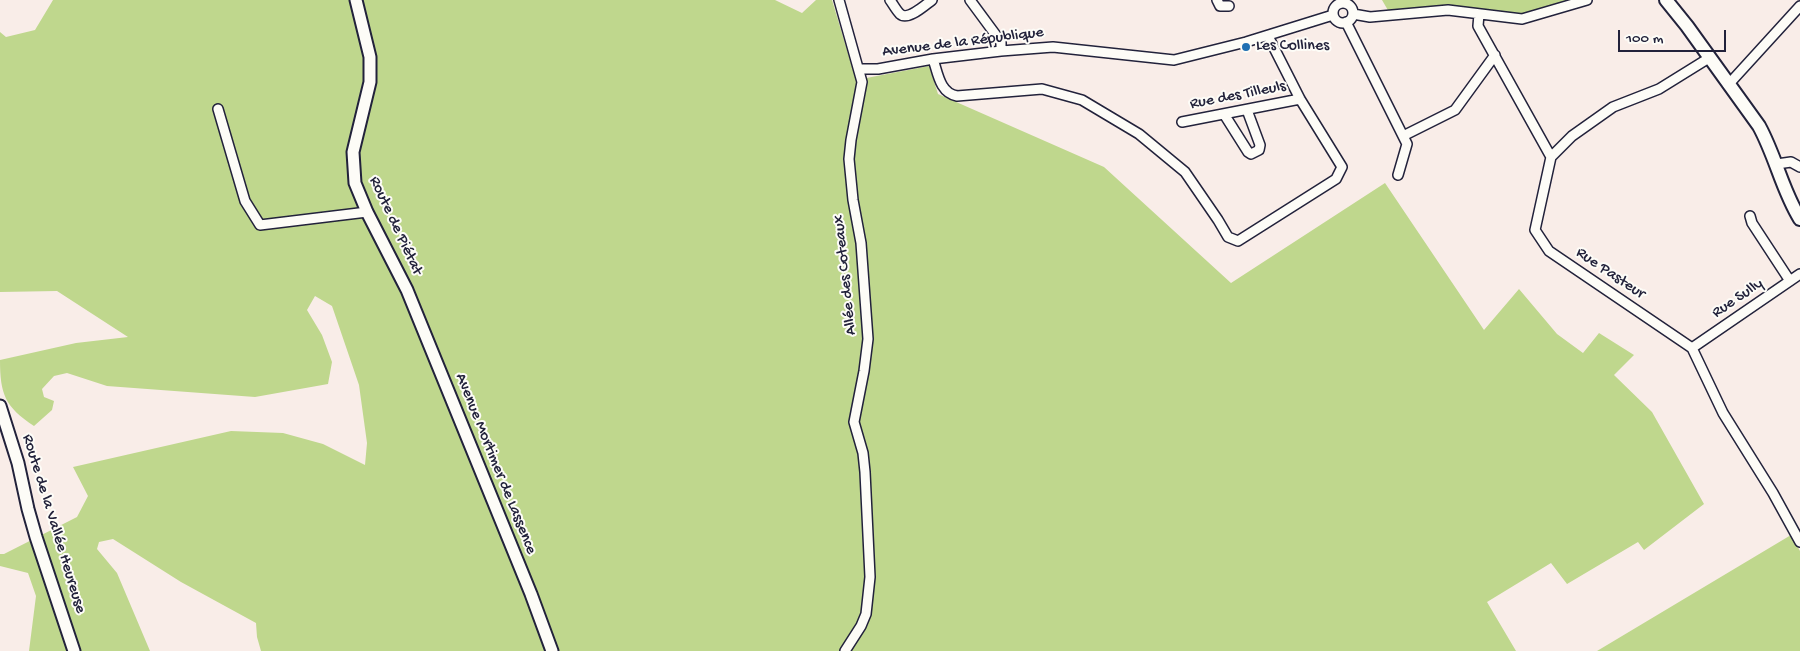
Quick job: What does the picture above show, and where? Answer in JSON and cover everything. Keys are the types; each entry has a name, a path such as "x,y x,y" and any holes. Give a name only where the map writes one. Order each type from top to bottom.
{"main road":[{"path":"1666,0 1758,126 1769,144 1790,200 1800,219"}],"street":[{"name":"Route de Piétat","path":"356,0 370,57 370,82 352,152 355,183 367,212 406,290"},
{"name":"Allée des Coteaux","path":"839,0 862,82 849,159 853,200 861,243 868,339 854,422 863,453 865,472 870,576 866,614 862,626 845,651"},
{"path":"890,0 900,14 904,16 909,15 932,0"},
{"path":"970,0 1001,42 1002,51"},
{"path":"1217,0 1220,6 1229,6"},
{"path":"1353,14 1370,17 1448,10 1522,18 1587,0"},
{"path":"1342,3 1348,4 1352,8 1353,14 1351,19 1346,22 1337,20 1334,7 1342,3"},
{"path":"1728,85 1800,6"},
{"name":"Avenue de la République","path":"859,69 878,69 933,59 1002,51 1053,48 1174,60 1268,36 1334,7"},
{"path":"1479,14 1478,26 1551,157 1572,136 1613,107 1659,89 1709,58"},
{"path":"1346,22 1407,144 1398,175"},
{"path":"933,59 944,90 950,95 1042,89 1082,100 1139,134 1185,172 1228,237 1238,241 1336,179 1342,167 1300,99 1268,36"},
{"path":"1403,136 1455,110 1496,56"},
{"name":"Rue des Tilleuls","path":"1182,122 1300,99"},
{"path":"218,109 245,201 260,225 367,212"},
{"path":"1224,114 1251,154 1260,150 1260,145 1247,110"},
{"name":"Rue Pasteur","path":"1551,157 1535,230 1549,251 1692,348"},
{"path":"1777,164 1791,162 1800,167"},
{"path":"1750,216 1752,223 1790,281"},
{"name":"Rue Sully","path":"1692,348 1800,274"},
{"name":"Avenue Mortimer de Lassence","path":"406,290 552,651"},
{"path":"1692,348 1723,413 1799,539"},
{"name":"Route de la Vallée Heureuse","path":"0,406 18,463 36,537 74,651"}],"green space":[{"path":"53,0 775,0 802,13 816,0 832,0 856,80 929,66 938,94 1104,167 1231,283 1385,183 1484,330 1519,289 1557,334 1583,353 1599,333 1634,355 1614,375 1652,412 1704,504 1644,550 1638,542 1567,584 1551,563 1487,602 1516,651 261,651 256,623 181,582 113,539 99,542 97,549 117,573 150,651 29,651 36,596 28,573 0,566 0,554 4,554 77,517 88,496 73,467 231,431 283,433 323,444 365,465 367,443 359,385 332,306 315,296 307,310 322,335 332,362 328,384 255,397 107,386 67,373 54,376 42,389 44,397 54,401 52,410 34,426 10,406 1,382 0,360 76,343 128,337 57,291 0,292 0,32 6,37 35,30"},
{"path":"1382,0 1570,0 1572,2 1522,17 1459,6 1389,12"},
{"path":"1791,535 1800,551 1800,651 1597,651"}],"place":[{"name":"Les Collines","path":"1246,47"}]}
